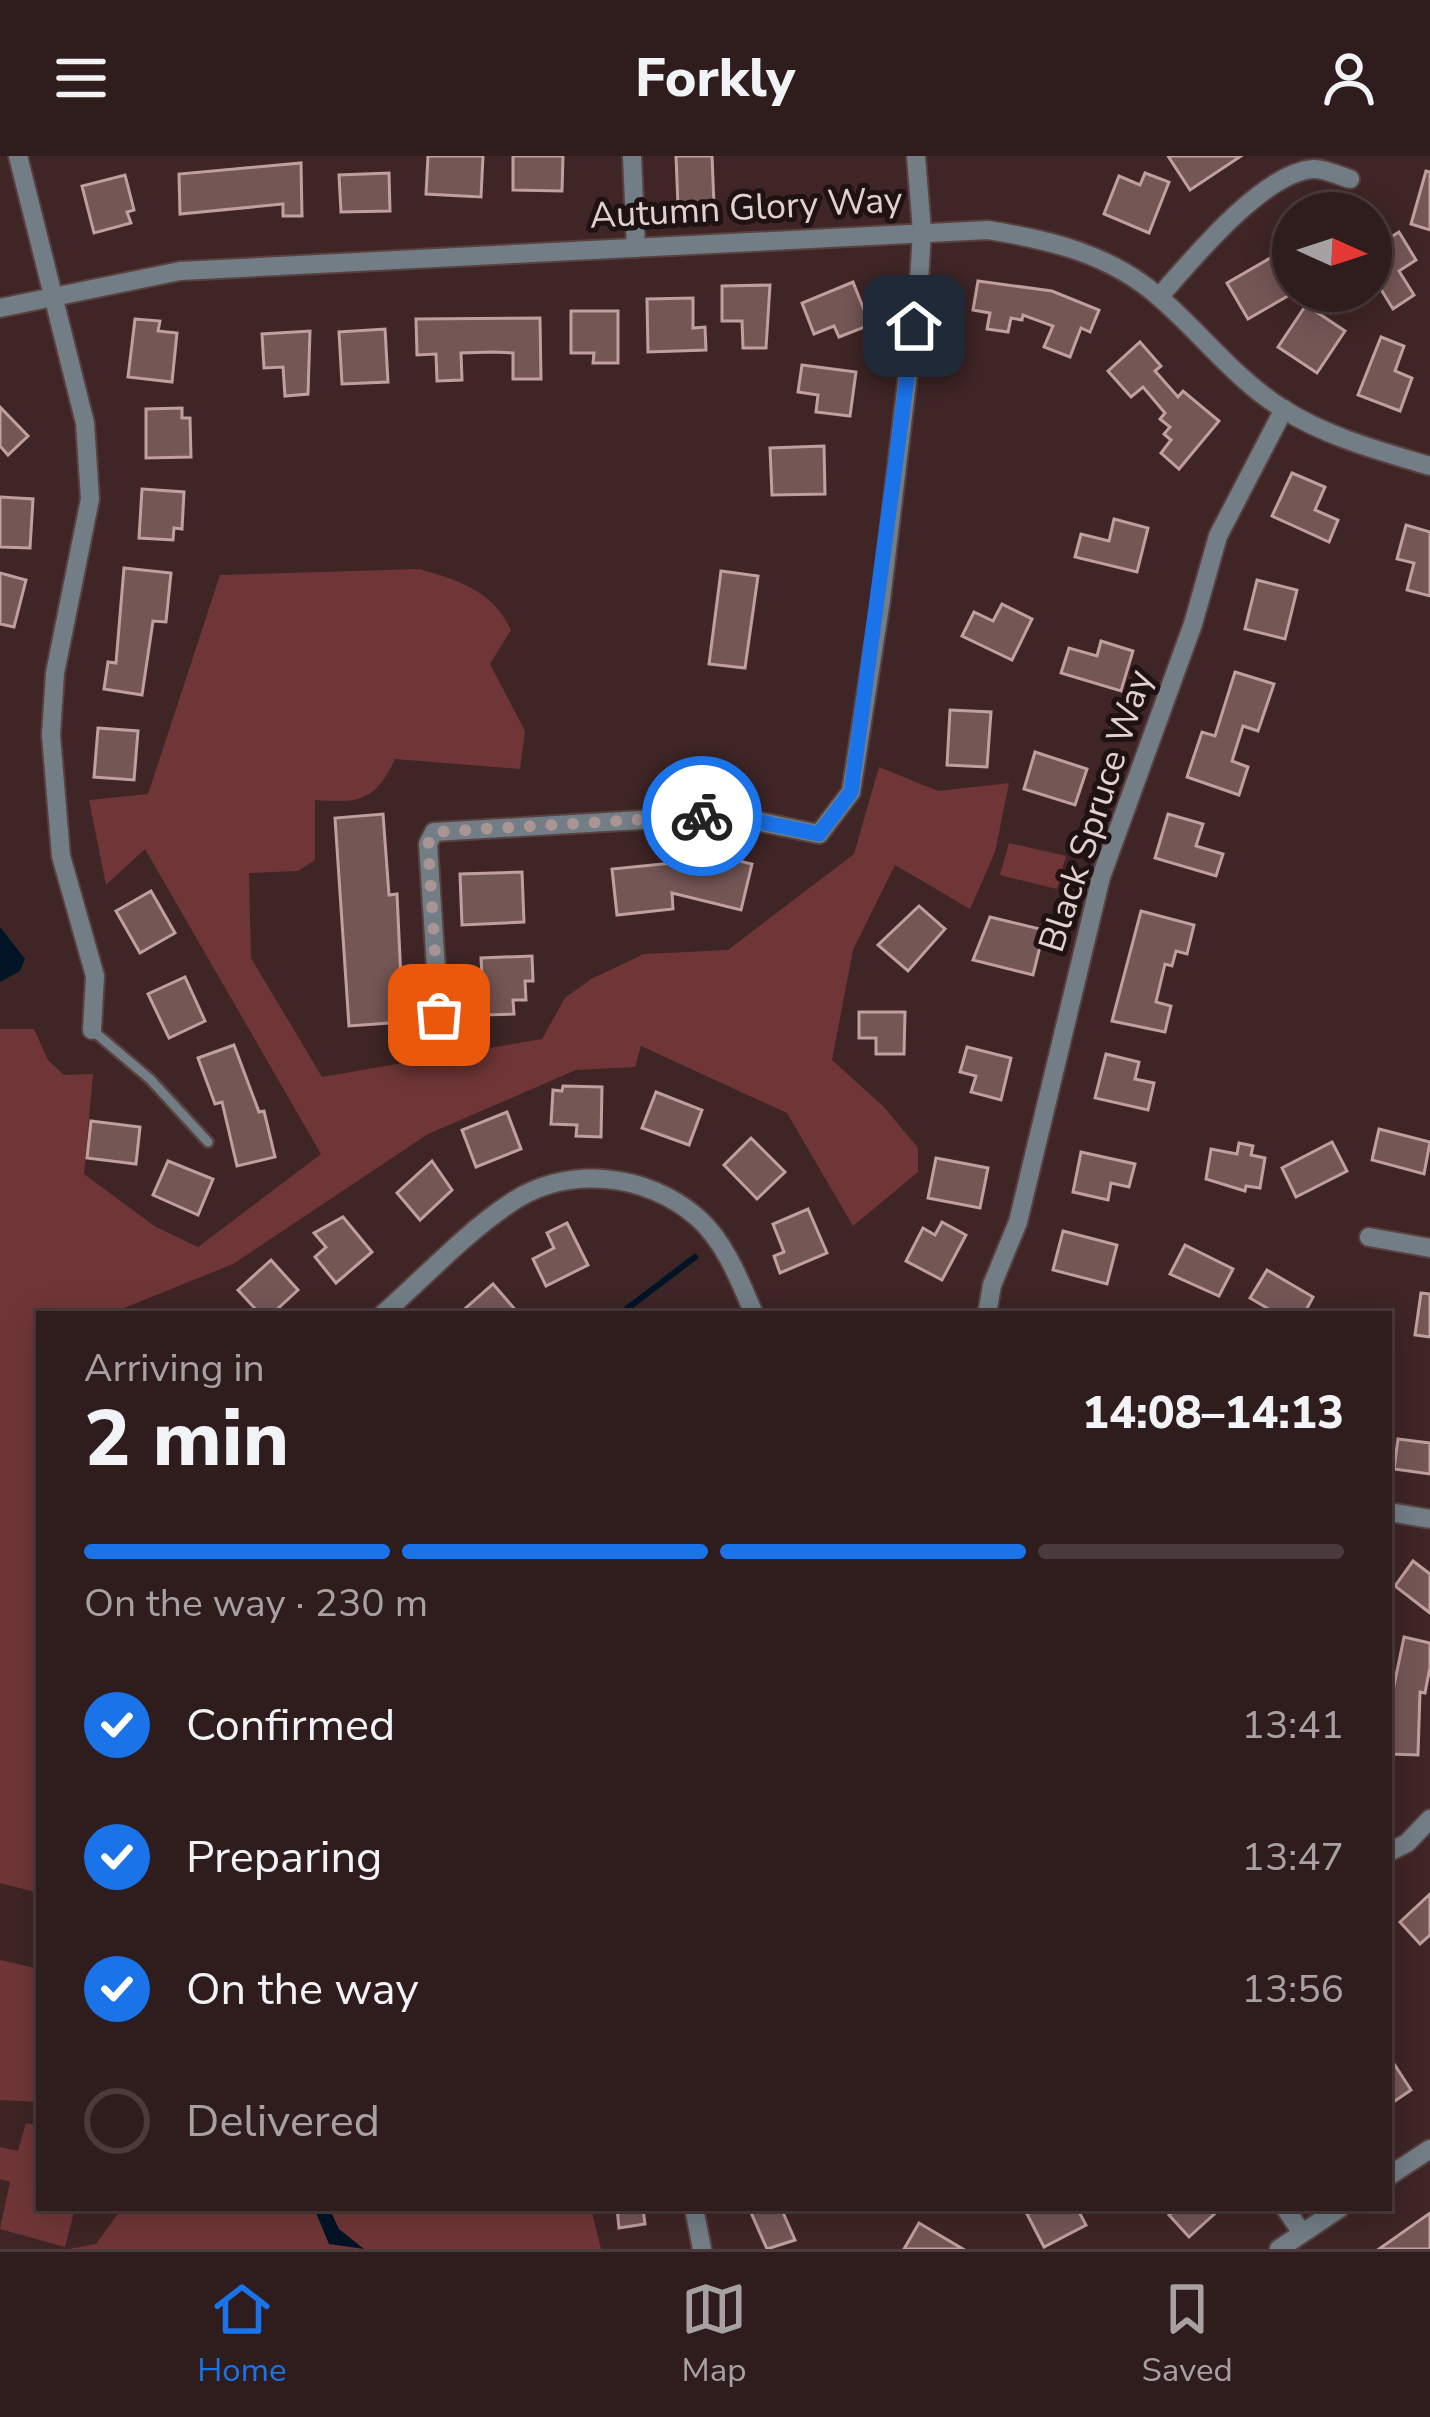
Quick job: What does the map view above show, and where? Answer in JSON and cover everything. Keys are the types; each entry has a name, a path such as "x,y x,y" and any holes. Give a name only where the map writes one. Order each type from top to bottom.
{"street":[{"path":"18,156 85,423 89,465 84,543 58,654 51,735 61,856 95,976 92,1030"},
{"path":"632,156 636,248"},
{"path":"439,1015 428,844 434,832 727,815 819,834 851,792 891,523 922,231 916,156"},
{"path":"1159,297 1223,223 1283,181 1313,169 1350,179"},
{"name":"Autumn Glory Way","path":"0,308 180,271 988,230 1070,246 1115,266 1159,297 1216,354 1283,410 1360,445 1430,466"},
{"name":"Black Spruce Way","path":"988,1311 992,1285 1018,1222 1101,877 1193,624 1218,536 1283,410"},
{"path":"386,1311 510,1202 556,1180 612,1180 657,1190 700,1220 732,1264 753,1311"},
{"path":"1369,1238 1430,1248"},
{"path":"1392,1513 1430,1520"},
{"path":"1392,1851 1408,1843 1430,1819"},
{"path":"1392,2174 1430,2149"},
{"path":"695,2211 702,2249"},
{"path":"1287,2211 1302,2233"},
{"path":"1279,2249 1335,2211"}],"lane":[{"path":"92,1030 149,1079 208,1142"}],"shaded area":[{"path":"420,569 462,583 485,597 511,630 490,664 525,731 520,769 395,759 380,784 364,797 315,800 315,860 298,871 249,873 251,958 322,1077 542,1039 565,998 591,979 644,954 728,950 854,854 879,767 938,791 1009,783 995,852 970,909 895,865 853,950 832,1060 884,1107 918,1148 918,1172 853,1226 787,1113 641,1046 635,1067 576,1070 428,1134 233,1264 116,1311 36,1311 36,1892 0,1883 0,1029 34,1029 48,1060 64,1075 93,1074 84,1174 156,1227 198,1247 321,1154 145,849 106,885 89,800 148,794 220,575"},
{"path":"1009,843 1066,856 1057,889 1000,875"},
{"path":"0,1960 36,1968 36,2102 0,2100"},
{"path":"26,2123 36,2125 36,2211 74,2211 65,2247 0,2229 10,2182 0,2179 0,2147 18,2151"},
{"path":"120,2211 592,2211 601,2249 69,2249 96,2244"}],"water":[{"path":"0,927 25,959 20,971 0,982"},
{"path":"315,2211 330,2211 339,2229 364,2249 329,2244"}],"building":[{"path":"428,156 483,156 481,197 426,194"},
{"path":"513,156 563,156 562,191 513,190"},
{"path":"676,156 712,156 714,205 678,206"},
{"path":"1168,156 1241,156 1190,190"},
{"path":"301,163 302,216 283,216 283,204 180,214 179,174"},
{"path":"1426,171 1430,172 1430,230 1411,224"},
{"path":"389,173 390,211 341,212 339,175"},
{"path":"1145,173 1169,182 1149,233 1104,214 1119,176 1140,185"},
{"path":"125,175 134,210 127,212 131,223 94,233 82,186"},
{"path":"1399,232 1416,260 1399,271 1414,295 1393,309 1392,307 1392,236"},
{"path":"1272,257 1272,305 1248,319 1227,283"},
{"path":"978,281 1052,291 1099,310 1090,332 1081,328 1070,357 1044,347 1053,326 1023,315 1022,320 1011,318 1008,332 987,329 990,313 973,310"},
{"path":"853,282 870,325 839,337 834,326 814,334 802,303"},
{"path":"770,285 766,348 743,348 742,321 722,321 722,286"},
{"path":"693,298 693,328 705,327 706,350 648,352 647,299"},
{"path":"571,311 618,311 618,363 593,363 594,353 571,353"},
{"path":"1301,312 1316,312 1345,331 1317,373 1278,347"},
{"path":"540,318 541,379 513,379 513,353 493,352 461,353 462,380 437,381 436,354 417,355 416,319"},
{"path":"135,319 160,321 158,331 177,333 172,382 128,377"},
{"path":"385,329 388,382 342,384 339,332"},
{"path":"310,331 308,394 285,396 283,367 264,368 262,334"},
{"path":"1381,337 1404,346 1395,371 1412,378 1400,411 1358,395"},
{"path":"1140,342 1161,366 1155,371 1178,397 1183,391 1219,421 1179,469 1161,453 1171,440 1164,434 1170,427 1160,419 1165,413 1143,387 1131,397 1108,371"},
{"path":"802,365 856,372 850,416 816,412 818,395 798,392"},
{"path":"0,407 28,436 8,455 0,446"},
{"path":"182,408 182,418 190,418 191,457 146,458 146,409"},
{"path":"824,446 825,494 772,495 770,448"},
{"path":"1292,473 1325,487 1315,510 1338,520 1329,542 1272,516"},
{"path":"142,489 184,492 182,529 174,528 173,540 139,538"},
{"path":"0,497 33,499 30,548 0,547"},
{"path":"1114,519 1148,528 1137,572 1075,557 1081,534 1109,541"},
{"path":"1406,525 1430,532 1430,596 1407,590 1414,563 1397,559"},
{"path":"124,568 171,573 166,622 153,621 142,695 104,689 108,662 116,663"},
{"path":"721,571 758,576 745,668 709,664"},
{"path":"0,573 26,580 14,627 0,624"},
{"path":"1257,580 1297,590 1285,639 1245,629"},
{"path":"1002,604 1032,619 1012,660 962,636 974,612 993,621"},
{"path":"1101,641 1133,651 1121,691 1061,673 1069,648 1097,656"},
{"path":"1235,672 1274,684 1258,731 1243,726 1232,761 1248,767 1239,795 1187,777 1202,732 1215,736"},
{"path":"950,710 991,712 987,767 947,765"},
{"path":"98,728 138,731 134,780 94,777"},
{"path":"1035,752 1087,769 1075,805 1024,789"},
{"path":"383,814 389,895 397,894 403,1022 349,1026 335,818"},
{"path":"1168,814 1203,824 1196,846 1223,854 1216,876 1155,858"},
{"path":"695,850 752,864 741,910 672,893 673,909 617,915 612,869 692,861"},
{"path":"522,872 524,922 462,925 460,874"},
{"path":"151,891 175,933 140,953 116,911"},
{"path":"919,906 945,929 908,971 878,945"},
{"path":"1141,911 1194,925 1187,954 1176,951 1172,966 1165,964 1156,1002 1171,1006 1165,1032 1112,1021"},
{"path":"990,917 1044,930 1033,975 973,960"},
{"path":"532,956 533,981 525,981 526,1000 513,1000 514,1014 484,1015 481,958"},
{"path":"185,977 205,1021 169,1038 148,994"},
{"path":"859,1012 905,1012 904,1054 876,1054 876,1038 859,1038"},
{"path":"234,1045 259,1112 264,1111 275,1157 237,1166 222,1102 215,1104 198,1058"},
{"path":"967,1047 1011,1058 1001,1100 971,1092 976,1076 960,1072"},
{"path":"1106,1054 1139,1062 1135,1079 1154,1083 1148,1110 1095,1098"},
{"path":"563,1086 602,1087 601,1137 576,1136 577,1125 551,1124 553,1090 562,1091"},
{"path":"656,1092 702,1110 689,1145 642,1128"},
{"path":"507,1112 521,1149 476,1167 462,1130"},
{"path":"91,1121 140,1127 136,1164 87,1158"},
{"path":"1379,1129 1430,1142 1424,1174 1372,1160"},
{"path":"751,1138 785,1172 757,1199 724,1165"},
{"path":"1332,1142 1347,1171 1296,1197 1282,1168"},
{"path":"1239,1143 1253,1146 1251,1155 1265,1158 1260,1188 1246,1186 1245,1191 1206,1179 1211,1149 1237,1154"},
{"path":"1081,1152 1135,1164 1129,1187 1111,1183 1108,1200 1073,1192"},
{"path":"936,1158 988,1168 980,1208 928,1198"},
{"path":"168,1161 213,1179 198,1215 153,1195"},
{"path":"432,1161 452,1190 420,1220 397,1193"},
{"path":"808,1209 827,1253 780,1273 774,1256 784,1252 773,1224"},
{"path":"343,1217 372,1252 336,1283 315,1257 326,1247 314,1233"},
{"path":"942,1222 966,1235 942,1280 906,1261 923,1228 935,1235"},
{"path":"567,1223 588,1265 546,1286 533,1259 554,1248 547,1233"},
{"path":"1063,1231 1117,1245 1107,1284 1053,1270"},
{"path":"1185,1245 1233,1269 1219,1296 1170,1274"},
{"path":"271,1260 298,1290 275,1311 257,1311 238,1290"},
{"path":"1267,1270 1313,1297 1306,1311 1272,1311 1250,1298"},
{"path":"493,1284 516,1311 462,1311"},
{"path":"1421,1293 1430,1294 1430,1337 1415,1335"},
{"path":"1398,1439 1430,1443 1430,1474 1394,1469"},
{"path":"1413,1561 1430,1574 1430,1613 1395,1586"},
{"path":"1404,1637 1430,1643 1425,1693 1420,1692 1418,1755 1392,1754 1392,1695"},
{"path":"1430,1894 1430,1935 1420,1944 1400,1922"},
{"path":"1392,2061 1411,2090 1392,2103"},
{"path":"617,2211 643,2211 645,2224 619,2228"},
{"path":"750,2211 782,2211 795,2240 767,2249"},
{"path":"1079,2211 1086,2225 1044,2247 1027,2214"},
{"path":"1174,2211 1218,2211 1189,2237 1169,2215"},
{"path":"1430,2213 1430,2249 1379,2249"},
{"path":"919,2223 963,2249 904,2249"}],"waterway":[{"path":"624,1311 695,1257"}],"way so far":[{"path":"439,1015 428,844 434,832 702,816"}],"route":[{"path":"702,816 727,815 819,834 851,792 881,600 914,326"}]}
